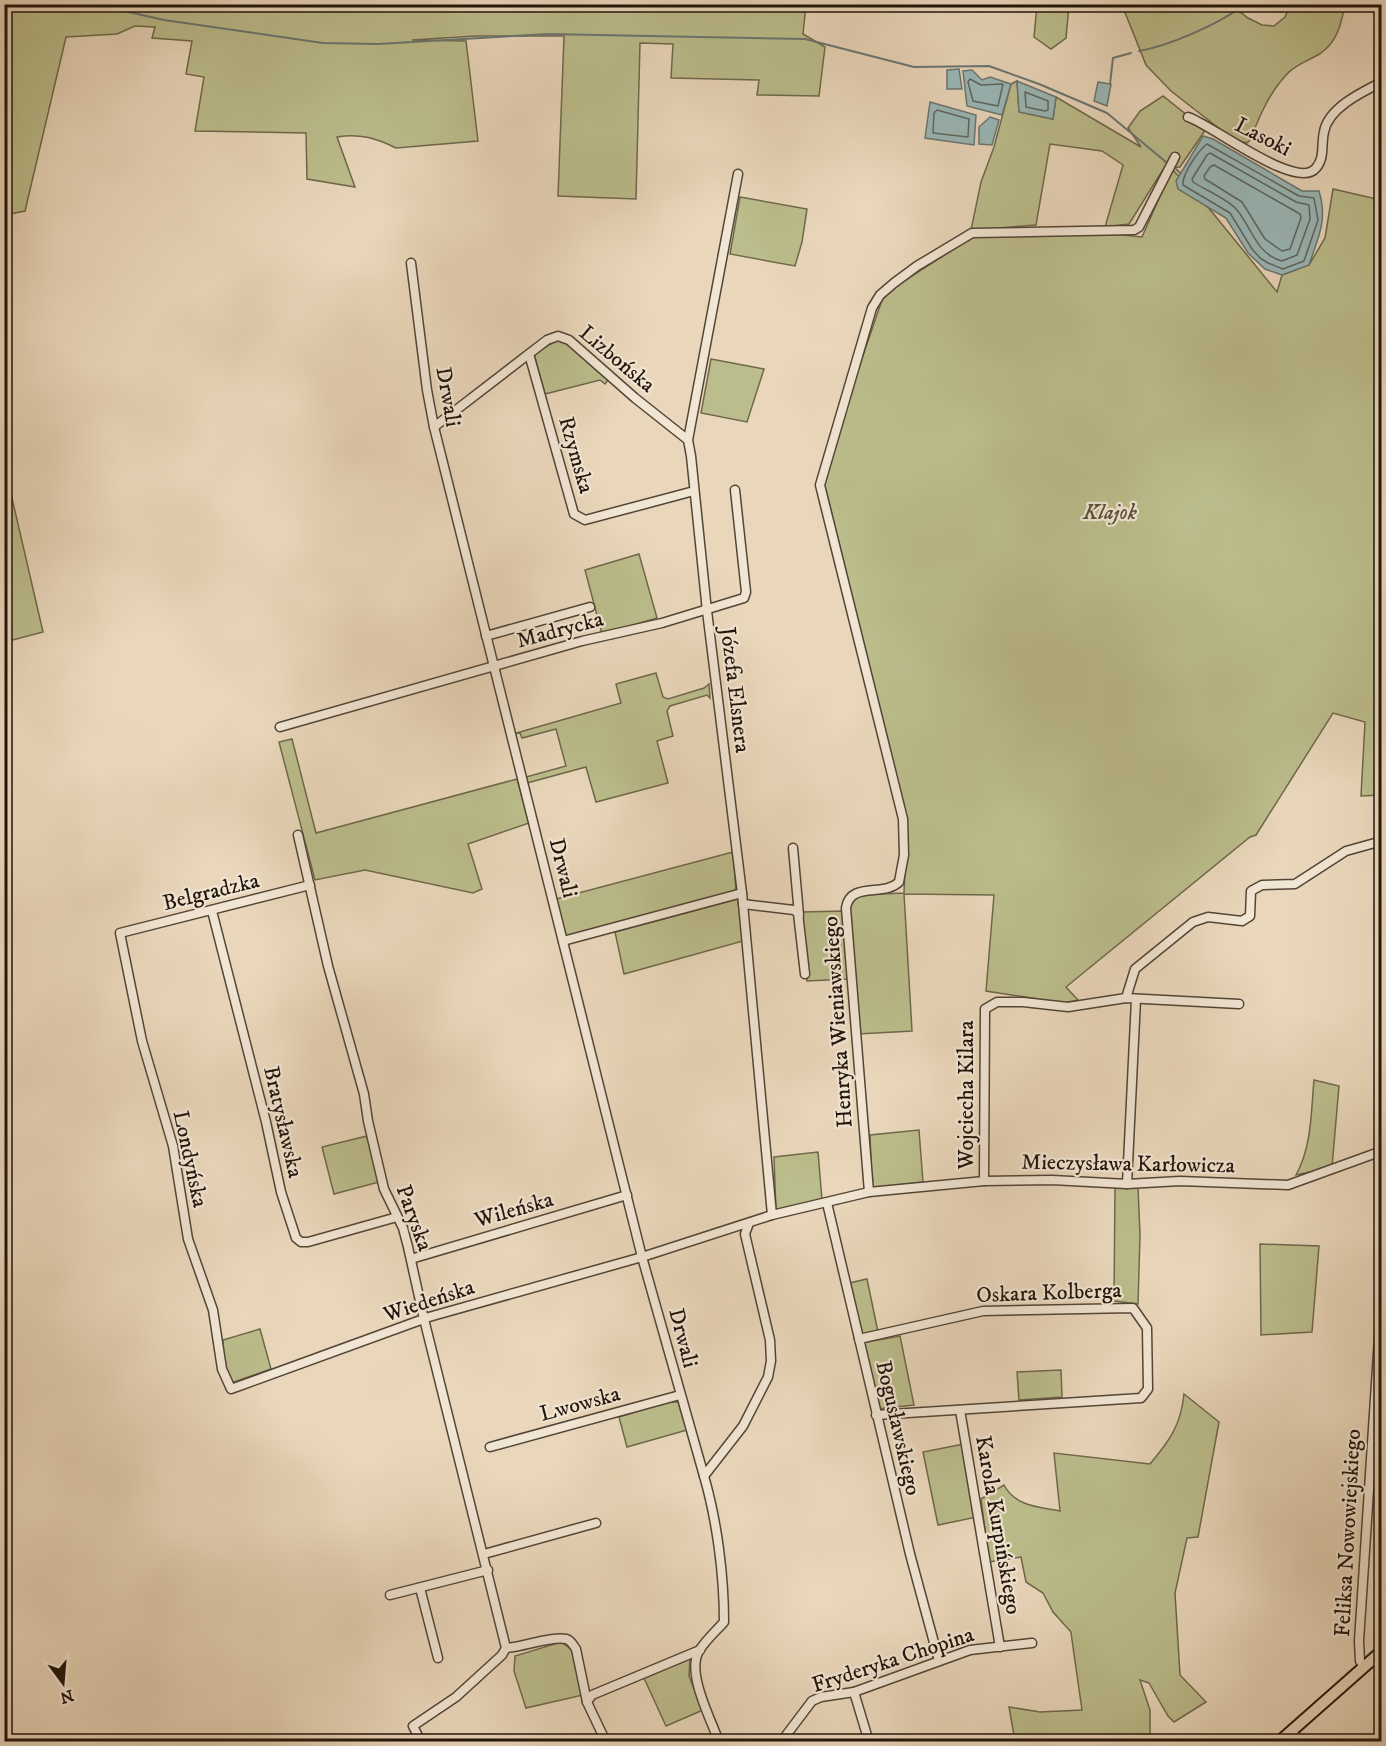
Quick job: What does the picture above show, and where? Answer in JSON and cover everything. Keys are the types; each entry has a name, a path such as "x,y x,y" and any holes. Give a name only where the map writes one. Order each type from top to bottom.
{"main road":[{"path":"1279,1742 1382,1651"}],"street":[{"name":"Lasoki","path":"1188,117 1269,162 1290,171 1305,174 1314,171 1320,162 1324,128 1330,118 1347,103 1382,82"},
{"name":"Henryka Wieniawskiego","path":"869,1192 846,908 847,902 858,892 890,889 899,882 904,855 903,819 820,486 832,440 872,308 880,295 894,283 917,266 972,233 1134,230 1139,227 1175,157"},
{"name":"Józefa Elsnera","path":"738,174 688,440 692,456 707,611 742,893 760,1082 765,1163 772,1215"},
{"name":"Drwali","path":"411,263 434,427 642,1257 704,1476"},
{"name":"Lizbońska","path":"434,427 529,354 551,338 558,336 566,338 688,440"},
{"name":"Rzymska","path":"529,354 574,514 585,520 694,491"},
{"name":"Madrycka","path":"280,727 582,641 707,611 741,600 746,596 735,489"},
{"path":"486,636 590,607"},
{"name":"Paryska","path":"297,835 334,986 364,1094 384,1189 404,1232 411,1259 506,1648"},
{"path":"1239,1004 1126,998 1135,969 1193,922 1208,917 1242,921 1250,916 1251,891 1262,885 1295,884 1346,850 1382,841"},
{"path":"794,848 805,974"},
{"name":"Belgradzka","path":"120,933 310,885"},
{"path":"563,941 742,893"},
{"path":"743,904 794,909 799,915"},
{"name":"Bratysławska","path":"212,911 266,1122 281,1192 296,1238 301,1242 308,1242 397,1217"},
{"name":"Londyńska","path":"120,933 142,1041 172,1146 188,1239 213,1310 222,1370 231,1389"},
{"name":"Wojciecha Kilara","path":"984,1181 985,1009 997,1002 1068,1007 1126,998"},
{"path":"1127,1184 1136,999"},
{"path":"1382,1095 1379,1113 1382,1149"},
{"name":"Mieczysława Karłowicza","path":"869,1192 984,1181 1052,1180 1127,1184 1180,1181 1288,1185 1382,1149"},
{"path":"719,1742 696,1679 694,1662 700,1650 724,1622 724,1589 709,1492 704,1476 743,1426 768,1377 771,1361 770,1340 745,1234 749,1223 772,1215 869,1192"},
{"name":"Wileńska","path":"411,1259 627,1195"},
{"name":"Bogusławskiego","path":"827,1203 876,1415 939,1661"},
{"name":"Wiedeńska","path":"231,1389 424,1319 642,1257 749,1223"},
{"name":"Feliksa Nowowiejskiego","path":"1365,1666 1360,1661 1359,1641 1382,1292"},
{"name":"Oskara Kolberga","path":"859,1339 983,1311 1133,1308 1147,1328 1148,1389 1141,1398 876,1415"},
{"name":"Lwowska","path":"490,1447 680,1395"},
{"name":"Karola Kurpińskiego","path":"960,1410 1000,1647"},
{"path":"484,1554 596,1523"},
{"path":"390,1595 488,1570"},
{"path":"420,1588 438,1658"},
{"path":"421,1742 413,1726 461,1693 506,1648 557,1639 567,1639 576,1649 587,1702 606,1742"},
{"name":"Fryderyka Chopina","path":"781,1742 812,1701 820,1697 854,1692 970,1650 1032,1643"},
{"path":"587,1702 592,1695 602,1690 700,1650"},
{"path":"854,1692 869,1742"},
{"path":"1292,1730 1297,1742"}],"green space":[{"path":"5,4 806,5 803,34 825,47 819,96 757,95 759,80 671,78 673,44 640,43 636,199 558,196 564,36 476,36 412,40 466,41 478,141 396,148 367,137 337,137 355,187 307,179 306,133 195,131 204,77 186,74 192,41 152,38 155,27 135,26 117,34 66,37 25,211 5,215"},
{"path":"1037,5 1069,5 1066,38 1051,49 1034,37"},
{"path":"1122,5 1231,5 1262,25 1274,26 1285,17 1290,5 1345,5 1338,31 1331,43 1321,53 1293,69 1282,79 1266,104 1247,143 1234,140 1171,91 1146,65"},
{"path":"1017,81 1019,112 1053,119 1056,97 1141,147 1128,128 1140,111 1163,96 1203,128 1204,132 1180,167 1164,168 1129,224 1105,227 1123,165 1102,151 1050,144 1036,225 971,230 981,182 994,147 1011,84"},
{"name":"Klajok","path":"1172,169 1212,212 1277,292 1282,275 1309,265 1325,238 1333,189 1381,200 1381,795 1361,796 1365,722 1333,713 1256,835 1250,837 1066,987 1078,1000 1064,1003 986,991 994,895 904,894 912,1031 858,1034 850,909 857,895 904,893 907,819 824,482 854,382 884,294 974,236 1103,233 1142,237"},
{"path":"740,197 807,209 802,242 795,266 730,254"},
{"path":"557,340 567,342 608,380 605,384 600,380 545,394 534,354"},
{"path":"711,359 764,369 747,422 701,413"},
{"path":"5,468 43,632 4,642"},
{"path":"639,554 657,618 602,634 585,570"},
{"path":"656,673 663,697 668,699 704,688 709,684 710,698 707,695 670,706 667,711 673,736 657,741 668,783 596,802 586,767 527,783 526,777 566,766 556,729 522,738 520,733 513,734 621,703 616,684"},
{"path":"292,739 316,833 517,779 529,823 468,844 482,889 473,893 365,870 315,880 279,742"},
{"path":"733,852 736,891 565,937 556,899"},
{"path":"738,899 743,941 624,974 615,932"},
{"path":"843,911 848,979 807,981 802,912"},
{"path":"1314,1080 1339,1086 1332,1167 1296,1175 1308,1141"},
{"path":"919,1130 923,1182 872,1188 870,1135"},
{"path":"367,1136 379,1182 334,1194 322,1147"},
{"path":"818,1152 822,1200 776,1211 774,1157"},
{"path":"1115,1187 1138,1187 1140,1235 1138,1304 1114,1301"},
{"path":"1260,1244 1319,1246 1312,1332 1261,1335"},
{"path":"867,1279 878,1332 861,1335 849,1283"},
{"path":"260,1329 271,1369 234,1382 231,1381 224,1363 223,1340"},
{"path":"900,1336 914,1405 877,1409 862,1343"},
{"path":"1061,1370 1062,1397 1019,1400 1017,1372"},
{"path":"1184,1394 1219,1422 1198,1537 1187,1538 1175,1593 1180,1675 1206,1702 1174,1722 1168,1716 1149,1683 1140,1680 1150,1710 1150,1741 1015,1741 1009,1707 1040,1712 1082,1710 1071,1632 1053,1612 1043,1593 1026,1582 1021,1557 989,1562 981,1499 1004,1485 1014,1497 1021,1501 1036,1507 1060,1511 1054,1453 1150,1464 1173,1432 1180,1415"},
{"path":"668,1402 678,1402 687,1430 627,1447 619,1417"},
{"path":"964,1444 977,1517 938,1525 923,1452"},
{"path":"561,1642 572,1650 583,1695 526,1708 514,1671 515,1656"},
{"path":"690,1658 689,1676 703,1710 666,1726 643,1676"}],"water":[{"path":"959,69 962,89 947,89 947,70"},
{"path":"972,70 982,80 990,77 1011,84 1002,115 967,106 963,71"},
{"path":"1017,81 1056,97 1053,119 1019,112"},
{"path":"1098,82 1111,84 1107,106 1094,101"},
{"path":"930,102 976,115 974,145 925,138"},
{"path":"990,117 999,120 992,145 979,144 979,127"},
{"path":"1203,136 1213,139 1302,191 1319,191 1322,202 1322,220 1309,265 1282,275 1265,269 1248,253 1226,218 1178,189 1176,181"}],"waterway":[{"path":"93,4 164,20 323,43 378,44 548,34 805,39 914,67 989,66 1107,113 1166,162"},
{"path":"1139,51 1164,45 1192,34 1241,7"},
{"path":"1110,84 1113,58 1131,53"},
{"path":"1176,169 1180,173"}]}
